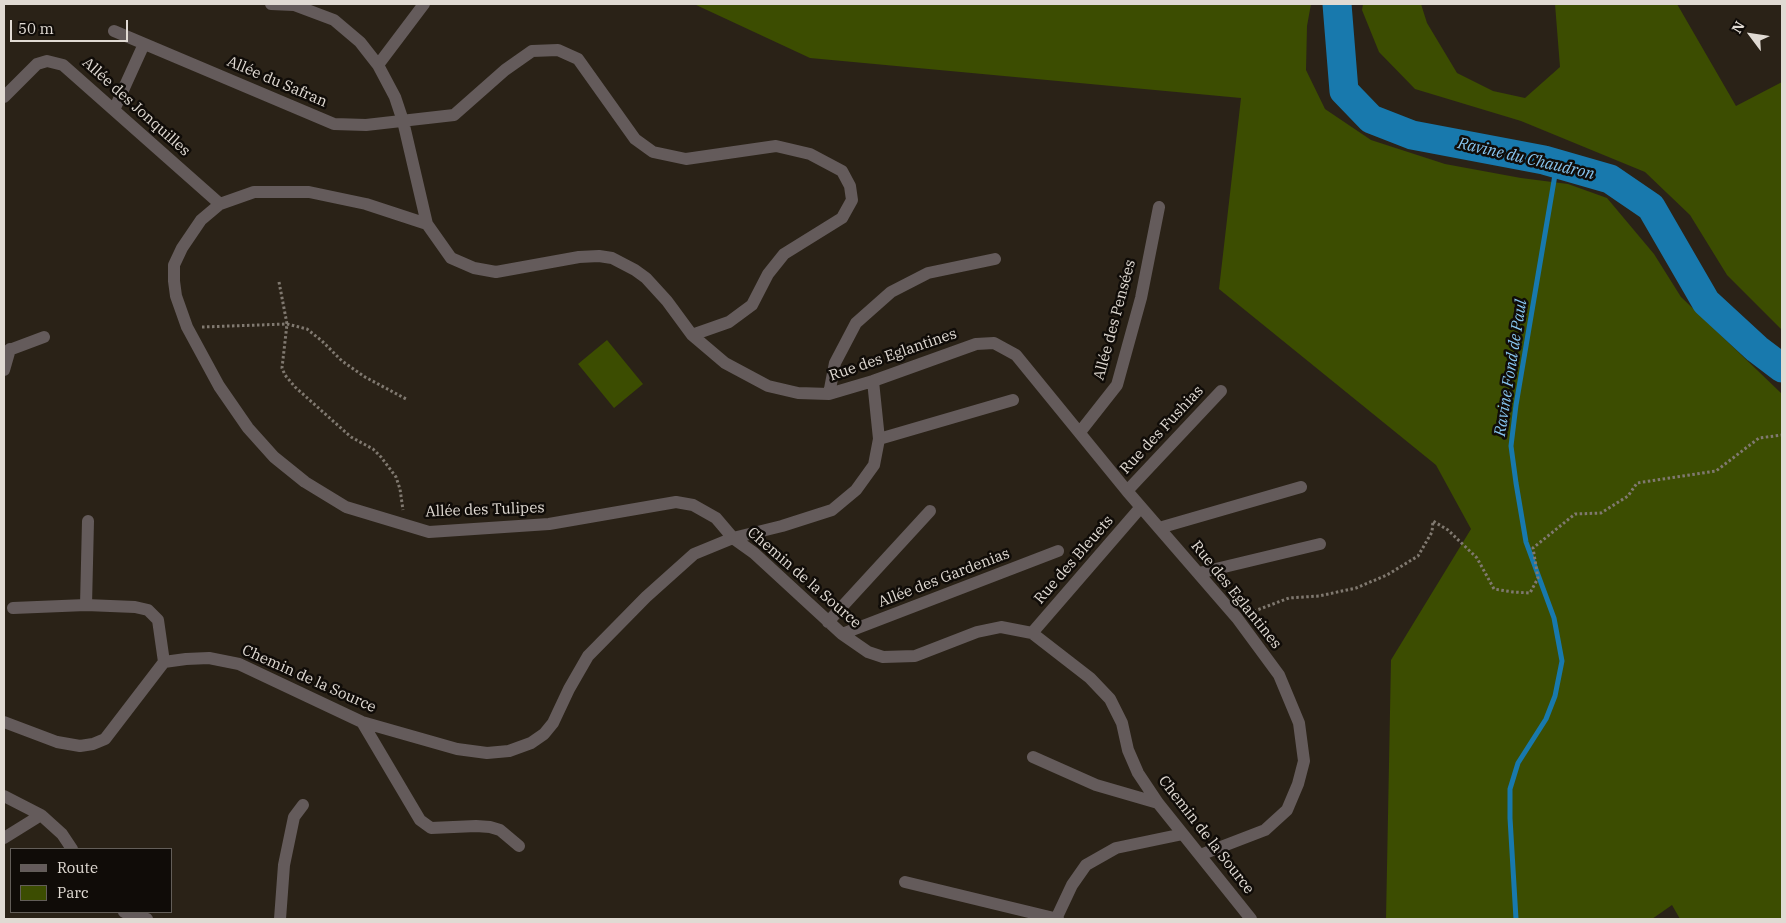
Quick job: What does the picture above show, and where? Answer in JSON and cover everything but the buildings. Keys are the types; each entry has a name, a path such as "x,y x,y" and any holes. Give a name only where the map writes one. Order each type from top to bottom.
{"street":[{"name":"Rue des Eglantines","path":"272,4 294,5 334,20 360,42 378,66 394,97 403,121 427,224 451,258 474,268 496,272 579,257 599,256 612,258 646,278 667,301 692,335 725,363 768,386 798,393 829,394 873,381 976,344 994,342 1016,355 1127,491 1237,618 1278,676 1299,723 1304,760 1298,784 1287,810 1266,830 1200,854"},
{"path":"378,66 424,4"},
{"name":"Allée du Safran","path":"114,31 334,124 366,125 454,115 505,70 532,51 558,50 578,59 635,140 653,152 686,159 776,146 810,154 842,171 850,186 852,200 842,218 784,254 768,274 752,305 729,322 692,335"},
{"path":"114,110 144,44"},
{"name":"Allée des Jonquilles","path":"4,97 36,64 47,61 63,65 220,204"},
{"name":"Allée des Tulipes","path":"427,224 366,204 308,192 254,192 220,204 201,220 182,248 174,265 174,281 176,296 186,327 219,386 248,428 274,457 305,482 346,506 429,532 549,524 676,502 693,506 716,518 733,538"},
{"name":"Allée des Pensées","path":"1080,432 1117,385 1141,298 1159,206"},
{"path":"829,394 835,363 856,323 891,292 928,273 995,260"},
{"path":"4,370 7,350 44,337"},
{"path":"733,538 782,526 832,510 856,490 874,465 880,439 873,381"},
{"name":"Rue des Fushias","path":"1127,491 1222,391"},
{"path":"880,439 1013,400"},
{"path":"1159,528 1302,487"},
{"name":"Rue des Bleuets","path":"1032,633 1142,507"},
{"name":"Allée des Gardenias","path":"828,622 930,511"},
{"path":"86,605 88,520"},
{"name":"Chemin de la Source","path":"164,662 186,658 209,658 239,664 362,722 457,749 487,753 510,751 531,743 544,734 553,723 569,689 588,656 646,597 694,554 733,538 754,553 842,634 868,652 893,657 915,656 977,632 1001,627 1032,633 1090,678 1110,699 1122,723 1128,750 1138,772 1158,803 1251,919"},
{"path":"1199,573 1320,544"},
{"name":"Allée des Gardenias","path":"842,634 1058,552"},
{"path":"4,722 57,742 80,746 93,744 105,739 164,662 158,620 148,610 135,607 86,605 13,608"},
{"path":"362,722 420,820 432,828 490,827 500,830 519,846"},
{"path":"1033,757 1096,785 1158,803"},
{"path":"4,796 41,815 62,834 71,848"},
{"path":"280,919 284,865 294,817 304,805"},
{"path":"4,838 41,815"},
{"path":"905,882 1057,919 1072,885 1086,865 1116,848 1183,834"},
{"path":"127,913 147,919"}],"path":[{"path":"279,282 287,324 282,368 285,375 295,387 351,437 373,449 388,466 396,478 400,489 405,525"},
{"path":"186,327 287,324 307,329 322,340 342,361 365,377 408,400"},
{"path":"1237,618 1289,598 1319,596 1356,588 1387,575 1418,556 1432,532 1433,521 1448,530 1476,558 1494,589 1530,593 1538,578 1533,548 1576,514 1601,513 1628,496 1637,483 1716,470 1759,438 1782,435"}],"green space":[{"path":"694,4 1311,4 1307,26 1306,70 1325,109 1371,140 1445,164 1521,178 1568,184 1607,198 1654,254 1681,297 1782,394 1782,919 1680,919 1672,905 1652,919 1386,919 1391,660 1471,529 1436,465 1219,289 1241,98 810,58"},
{"path":"1363,4 1421,4 1427,23 1457,73 1493,91 1525,98 1560,67 1555,4 1677,4 1736,106 1782,82 1782,330 1727,275 1690,215 1645,172 1521,121 1415,89 1379,52 1362,10"},
{"path":"607,340 643,384 614,408 578,364"}],"waterway":[{"name":"Ravine Fond de Paul","path":"1337,4 1344,91 1371,119 1412,135 1544,160 1610,179 1651,207 1706,302 1757,349 1782,368"},
{"name":"Ravine Fond de Paul","path":"1516,919 1510,789 1518,763 1546,719 1555,696 1562,661 1554,618 1526,542 1511,446 1516,405 1557,163"}],"water label":[{"name":"Ravine du Chaudron","path":"1526,159"}]}
